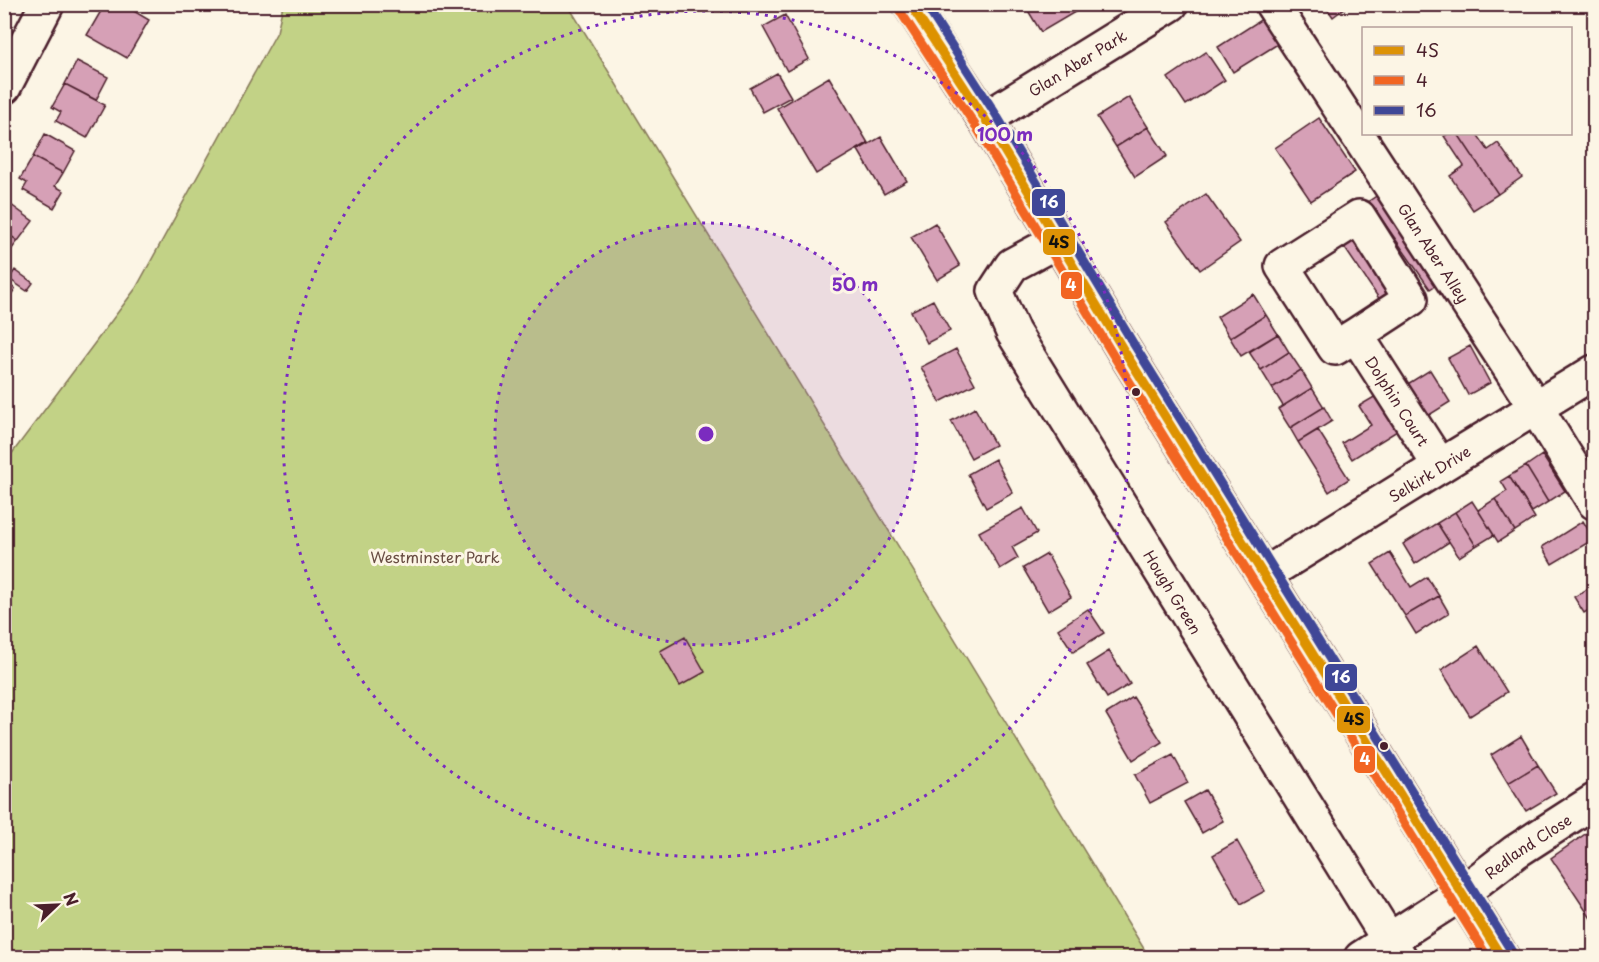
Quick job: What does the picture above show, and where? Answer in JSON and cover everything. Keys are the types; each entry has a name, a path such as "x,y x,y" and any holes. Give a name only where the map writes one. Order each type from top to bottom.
{"main road":[{"path":"910,4 984,119 1122,350 1502,957"}],"street":[{"path":"4,87 47,4"},
{"name":"Glan Aber Park","path":"984,119 1170,4"},
{"name":"Glan Aber Alley","path":"1272,4 1536,408 1594,502"},
{"name":"Hough Green","path":"1057,241 1012,265 996,291 1013,332 1395,949"},
{"name":"Dolphin Court","path":"1356,335 1440,466"},
{"name":"Selkirk Drive","path":"1264,575 1594,372"},
{"name":"Redland Close","path":"1361,957 1395,949 1515,852 1594,801"}],"green space":[{"name":"Westminster Park","path":"283,5 568,5 1149,957 5,957 4,464 136,288 277,32"}],"building":[{"path":"105,4 122,4 149,20 127,58 87,35"},
{"path":"1024,4 1070,4 1075,12 1041,32"},
{"path":"1324,4 1350,4 1333,17"},
{"path":"785,15 809,59 787,71 763,27"},
{"path":"1265,17 1281,42 1233,72 1218,47"},
{"path":"1206,52 1225,80 1186,105 1168,78"},
{"path":"77,61 108,77 96,100 65,84"},
{"path":"777,73 791,97 763,112 750,88"},
{"path":"829,77 868,143 816,174 777,108"},
{"path":"65,84 105,105 87,138 56,121 61,112 52,107"},
{"path":"1129,97 1148,127 1116,147 1097,117"},
{"path":"1319,118 1355,172 1311,201 1275,148"},
{"path":"1148,127 1167,156 1135,177 1116,147"},
{"path":"45,134 75,151 63,173 33,157"},
{"path":"1459,135 1498,194 1473,210 1450,176 1464,166 1444,136"},
{"path":"1459,135 1478,135 1488,150 1498,143 1522,177 1498,194"},
{"path":"881,137 907,181 884,194 858,150"},
{"path":"33,157 63,173 55,186 64,191 54,208 23,190 27,183 20,179"},
{"path":"1381,193 1442,281 1430,289 1369,201"},
{"path":"1206,194 1240,242 1200,270 1166,222"},
{"path":"7,202 33,221 18,241 4,231 4,205"},
{"path":"935,223 960,266 937,280 911,237"},
{"path":"4,231 18,241 4,259"},
{"path":"1355,235 1395,295 1382,303 1342,244"},
{"path":"15,270 33,283 27,291 9,279"},
{"path":"4,281 15,289 8,299 4,297"},
{"path":"1253,294 1266,315 1230,338 1217,317"},
{"path":"933,300 950,331 927,343 911,311"},
{"path":"1266,315 1278,334 1241,356 1230,338"},
{"path":"1278,334 1289,352 1261,370 1249,352"},
{"path":"1470,346 1490,383 1468,395 1448,358"},
{"path":"956,349 975,384 940,402 921,367"},
{"path":"1289,352 1301,370 1272,388 1261,370"},
{"path":"1301,370 1312,388 1283,406 1272,388"},
{"path":"1430,370 1450,402 1426,417 1406,385"},
{"path":"1312,388 1324,407 1290,428 1278,409"},
{"path":"1381,393 1402,428 1352,459 1342,443 1371,425 1359,406"},
{"path":"1324,407 1332,421 1298,442 1290,428"},
{"path":"975,408 995,445 971,458 951,421"},
{"path":"1318,430 1349,479 1329,492 1298,442"},
{"path":"1542,455 1565,491 1548,502 1526,466"},
{"path":"995,459 1013,493 986,508 968,474"},
{"path":"1526,466 1548,502 1532,512 1509,476"},
{"path":"1509,476 1535,518 1515,531 1495,499 1507,491 1501,481"},
{"path":"1495,499 1515,531 1498,542 1478,510"},
{"path":"1472,501 1494,535 1476,546 1455,512"},
{"path":"1023,508 1037,533 1012,547 1018,558 1000,569 979,532"},
{"path":"1455,512 1476,546 1459,557 1437,523"},
{"path":"1583,521 1594,539 1552,564 1542,547"},
{"path":"1437,523 1449,542 1415,564 1403,544"},
{"path":"1390,553 1411,587 1427,577 1439,596 1405,616 1372,564"},
{"path":"1047,554 1071,597 1048,611 1023,568"},
{"path":"1594,585 1594,607 1584,613 1574,597"},
{"path":"1439,596 1449,613 1416,634 1405,616"},
{"path":"1088,609 1104,633 1073,652 1058,629"},
{"path":"685,637 705,672 680,686 660,651"},
{"path":"1478,646 1507,692 1470,716 1441,670"},
{"path":"1109,651 1130,684 1107,698 1087,665"},
{"path":"1133,697 1162,742 1133,760 1106,714"},
{"path":"1521,736 1538,765 1508,783 1491,755"},
{"path":"1173,755 1188,783 1150,803 1135,775"},
{"path":"1538,765 1556,793 1526,811 1508,783"},
{"path":"1205,790 1223,821 1202,833 1184,802"},
{"path":"1594,828 1594,923 1551,858"},
{"path":"1237,841 1265,891 1241,904 1213,855"}],"transit line":[{"name":"4S","path":"910,4 985,119 1123,349 1502,958"},
{"name":"16","path":"925,4 995,113 1133,343 1512,952"},
{"name":"4","path":"900,11 975,125 1113,355 1488,958"}]}
